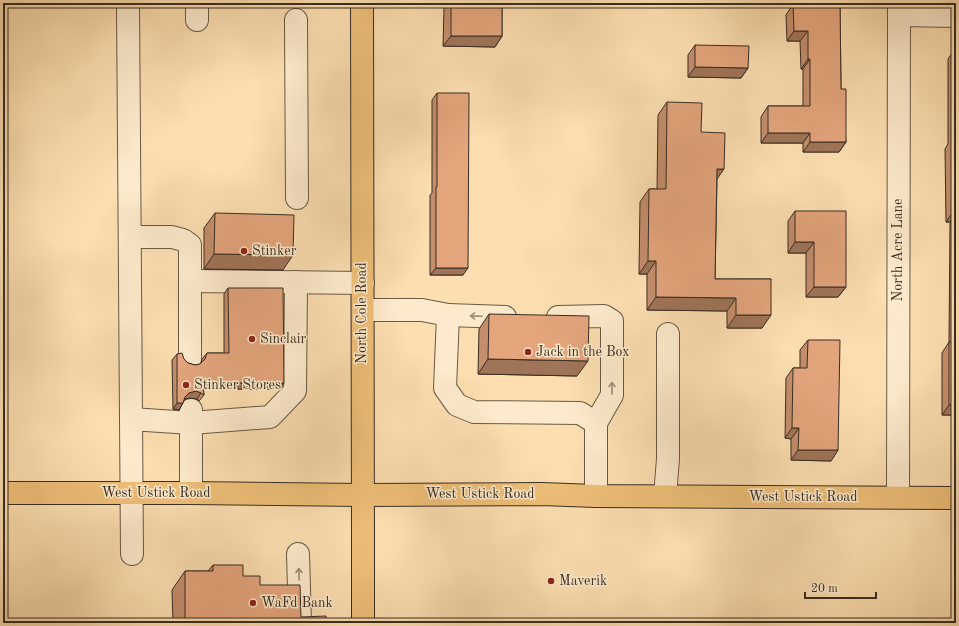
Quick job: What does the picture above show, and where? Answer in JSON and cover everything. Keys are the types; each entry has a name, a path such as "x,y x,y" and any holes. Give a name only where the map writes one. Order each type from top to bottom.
{"main road":[{"name":"North Cole Road","path":"362,3 362,495 364,623"},
{"name":"West Ustick Road","path":"3,493 362,495 541,494 596,496 956,498"}],"street":[{"path":"128,3 132,554"},
{"path":"899,9 956,16"},
{"name":"North Acre Lane","path":"898,498 899,9"},
{"path":"296,20 297,198"},
{"path":"130,237 172,237 183,240 190,245 190,359"},
{"path":"190,281 362,283"},
{"path":"131,419 191,416 270,417 295,391 296,282"},
{"path":"362,310 422,310 448,315 522,317 604,316 612,321 612,395 596,423 596,496"},
{"path":"448,315 445,388 457,405 474,412 580,413 596,423"},
{"path":"665,496 668,459 668,334"},
{"path":"191,416 191,493"},
{"path":"298,554 300,623"}],"building":[{"path":"451,3 502,3 502,36 451,36"},
{"path":"840,3 841,89 846,89 846,142 810,142 810,133 768,133 768,106 810,106 810,59 808,59 808,31 794,31 793,4"},
{"path":"695,45 749,46 748,68 695,67"},
{"path":"955,49 956,49 956,138"},
{"path":"437,93 469,93 468,268 436,268"},
{"path":"667,102 702,103 701,132 725,133 724,169 717,169 715,279 771,279 771,315 736,315 736,298 656,297 656,261 648,261 649,189 666,189"},
{"path":"952,138 956,138 956,212 953,212"},
{"path":"795,211 846,211 846,287 814,287 814,242 795,242"},
{"path":"215,213 294,215 293,255 214,254"},
{"name":"Sinclair","path":"228,288 283,288 284,383 203,383 204,395 196,391 189,393 185,397 183,403 177,403 177,354 182,353 184,359 188,363 195,365 200,364 205,359 207,353 229,353"},
{"name":"Jack in the Box","path":"489,314 589,316 588,361 488,359"},
{"path":"808,340 840,340 838,450 798,450 799,428 792,428 793,368 807,368"},
{"path":"949,342 956,342 956,405 949,405"},
{"path":"213,565 243,565 243,576 260,576 260,585 300,585 301,617 326,616 326,623 185,623 185,571 213,571"}],"place":[{"name":"Stinker","path":"244,251"},
{"name":"Sinclair","path":"252,339"},
{"name":"Jack in the Box","path":"528,352"},
{"name":"Stinker Stores","path":"186,385"},
{"name":"Maverik","path":"551,581"},
{"name":"WaFd Bank","path":"253,603"}]}
